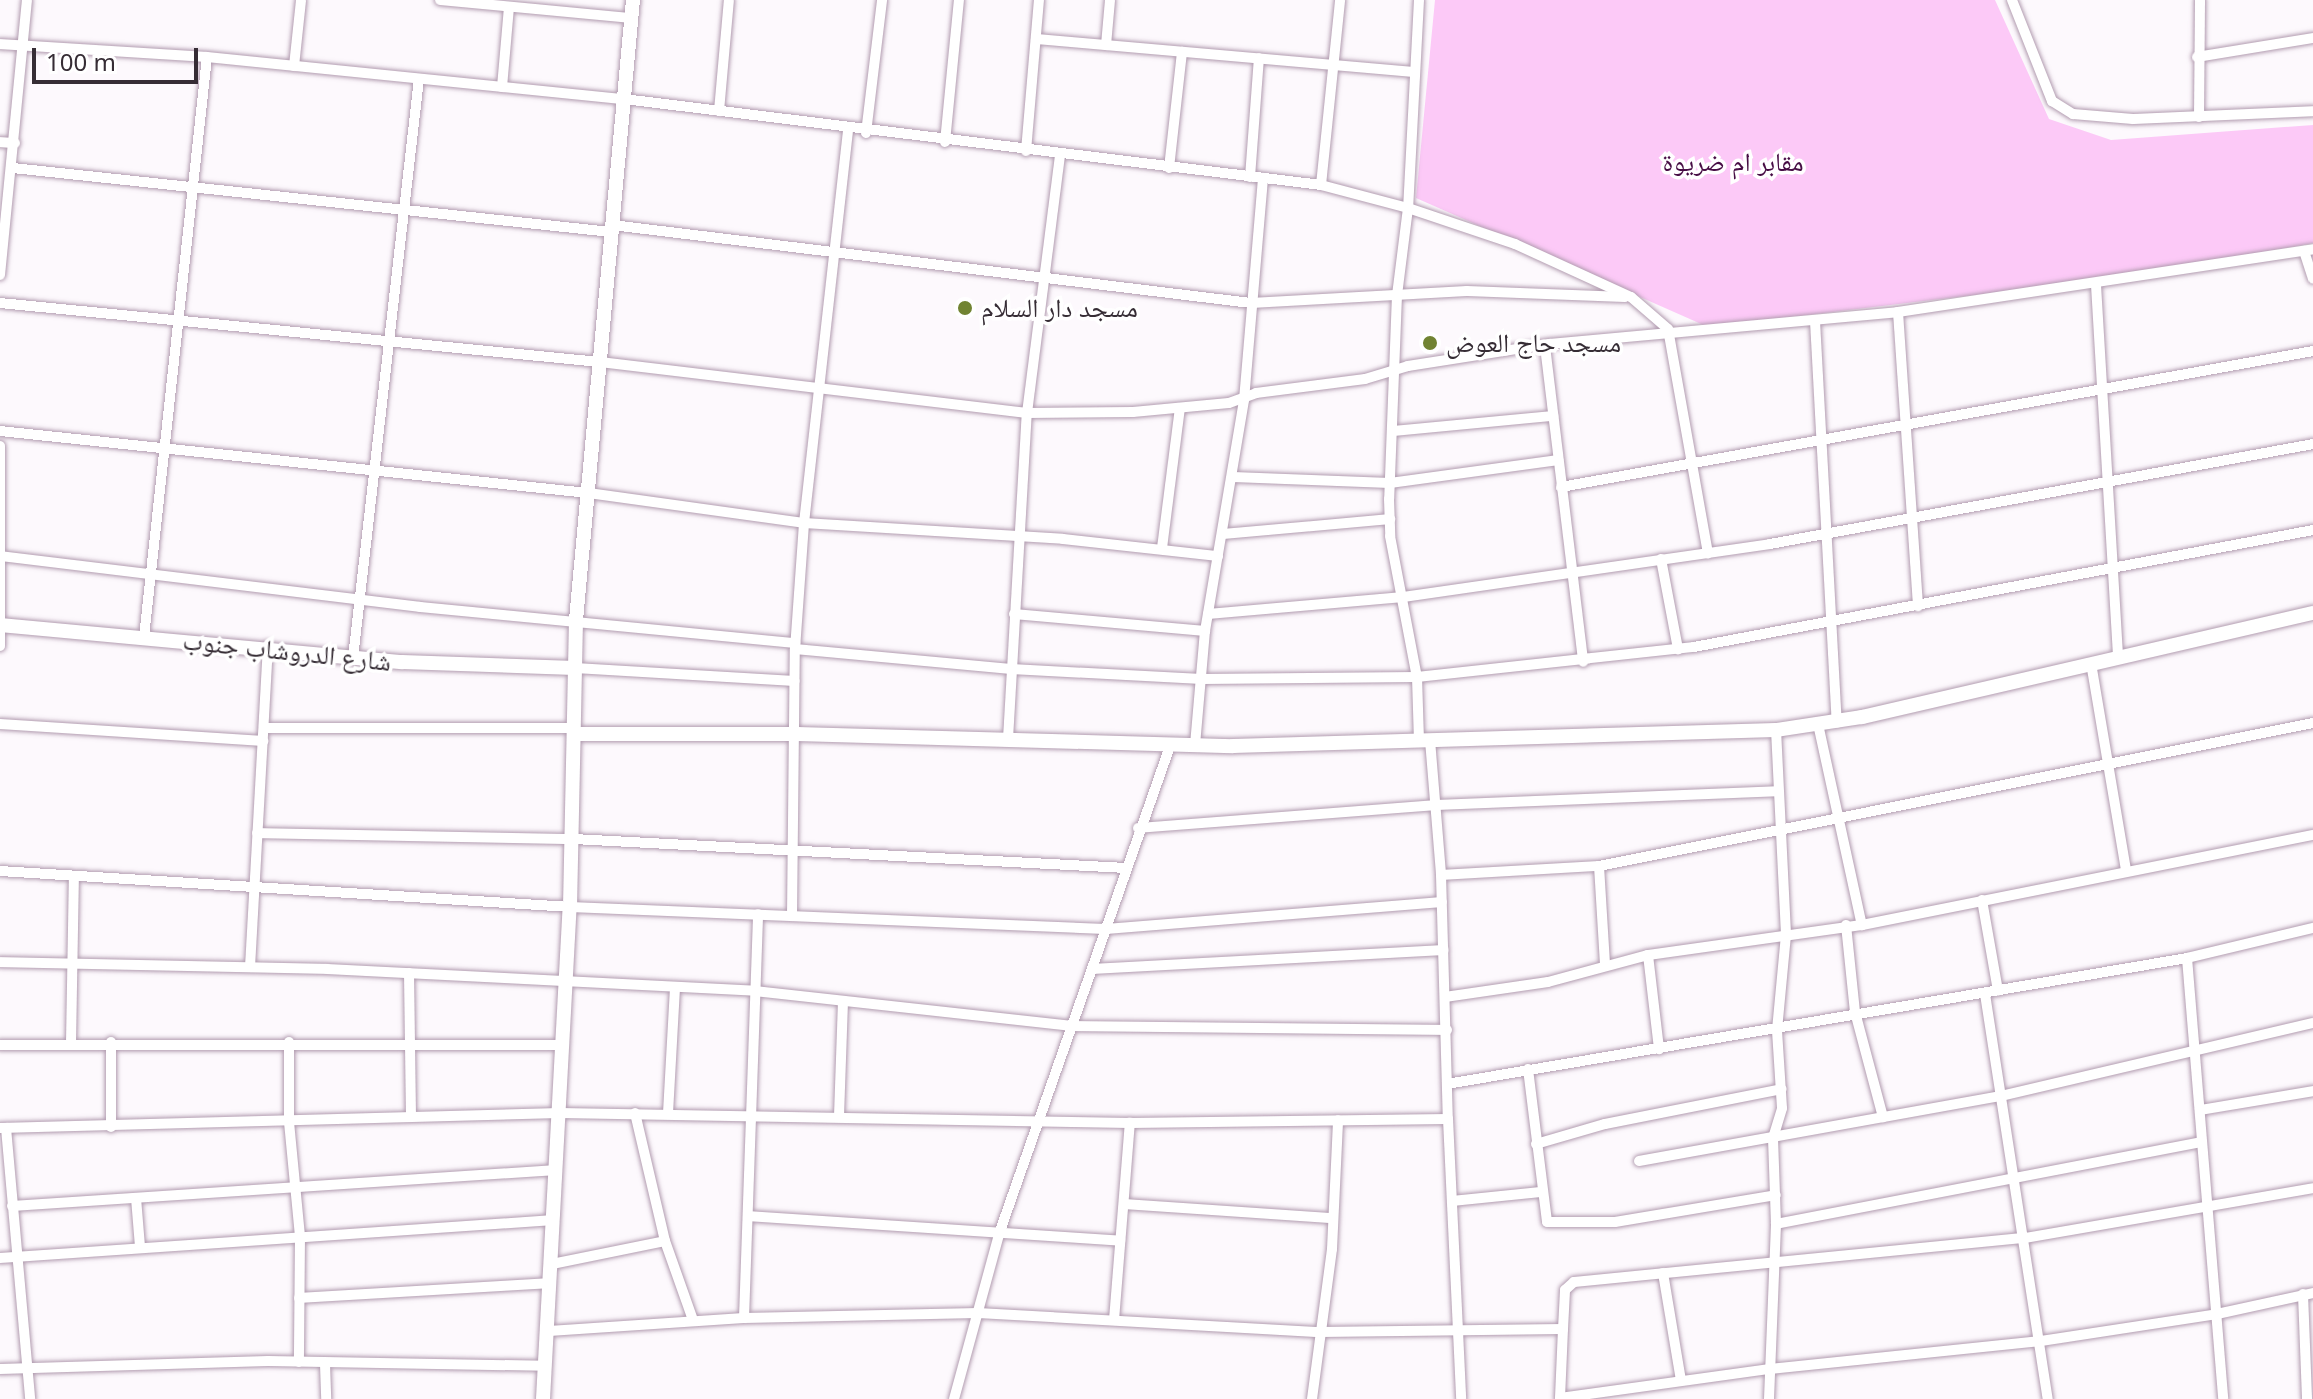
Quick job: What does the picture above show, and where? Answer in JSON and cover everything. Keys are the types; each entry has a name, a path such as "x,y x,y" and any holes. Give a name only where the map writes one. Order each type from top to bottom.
{"street":[{"path":"0,275 13,168 27,0"},
{"path":"294,66 301,0"},
{"path":"440,0 632,18"},
{"path":"543,1399 567,983 573,839 576,620 633,0"},
{"path":"719,111 729,0"},
{"path":"866,133 882,0"},
{"path":"945,142 959,0"},
{"path":"1026,151 1039,0"},
{"path":"1106,45 1110,0"},
{"path":"1321,185 1340,0"},
{"path":"1419,0 1412,72 1408,208 1397,295 1397,373 1390,519 1417,677 1435,805 1441,875 1461,1399"},
{"path":"2012,0 2038,72 2059,108 2088,117 2199,117 2313,111"},
{"path":"2199,117 2197,57 2200,0"},
{"path":"502,87 509,7"},
{"path":"2197,57 2313,38"},
{"path":"1036,39 1412,72"},
{"path":"0,44 207,57 624,99 866,133 1321,185 1408,208 1515,244 1631,297 1668,329 1708,553"},
{"path":"1169,168 1182,52"},
{"path":"144,637 161,448 207,57"},
{"path":"1250,177 1259,58"},
{"path":"353,658 419,79"},
{"path":"792,916 797,734 795,646 804,523 848,130"},
{"path":"0,142 15,143"},
{"path":"1008,739 1027,413 1060,154"},
{"path":"13,168 190,184 404,210 612,228 1251,303 1479,291 1631,297"},
{"path":"1195,745 1205,631 1244,400 1263,178"},
{"path":"0,303 391,344 600,362 1027,413 1180,408 1244,400 1263,392 1397,373 1408,366 1545,346 1668,329 1815,321 1898,312 2096,285 2308,250 2313,279"},
{"path":"2096,285 2118,657"},
{"path":"1898,312 1918,606"},
{"path":"1815,321 1826,535 1834,623 1837,722"},
{"path":"1545,346 1583,662"},
{"path":"1561,487 2102,393 2313,351"},
{"path":"1162,548 1180,408"},
{"path":"1393,431 1553,416"},
{"path":"0,431 375,474 588,493 804,523 1162,548 1218,556"},
{"path":"1208,614 1403,597 1826,535 2313,444"},
{"path":"0,446 0,646"},
{"path":"1233,477 1390,483 1558,460"},
{"path":"1223,534 1390,519"},
{"path":"1,556 360,599 1011,669 1202,679 1417,677 1583,662 1678,649 1834,623 2313,530"},
{"path":"1661,559 1678,649"},
{"path":"264,728 797,734 1170,746 1776,730 1837,722 2313,613"},
{"path":"1014,614 1205,631"},
{"name":"شارع الدروشاب جنوب","path":"1,625 268,646 353,658 575,668"},
{"path":"250,967 268,646"},
{"path":"2091,663 2126,871"},
{"path":"575,668 795,681"},
{"path":"1441,875 1599,866 2313,723"},
{"path":"0,724 263,741"},
{"path":"1818,724 1862,925"},
{"path":"1769,1399 1776,1224 1773,1138 1782,1089 1777,1030 1786,934 1776,730"},
{"path":"954,1399 1000,1231 1106,929 1138,828 1170,746"},
{"path":"1138,828 1435,805 1778,791"},
{"path":"257,833 573,839 1126,868"},
{"path":"1445,997 1548,982 1605,964 1648,955 1862,925 2313,835"},
{"path":"1599,866 1605,964"},
{"path":"0,871 570,907 1106,929 1442,902"},
{"path":"71,1043 70,961 74,876"},
{"path":"1982,900 1998,991"},
{"path":"744,1318 758,914"},
{"path":"1846,925 1855,1012 1883,1117"},
{"path":"1447,1084 1777,1030 1855,1012 1985,994 2187,958 2313,928"},
{"path":"1092,969 1443,950"},
{"path":"1648,955 1659,1049"},
{"path":"2187,958 2223,1399"},
{"path":"0,962 70,961 409,973 755,991 1072,1026 1447,1030"},
{"path":"409,973 411,1117"},
{"path":"668,1113 675,989"},
{"path":"1985,994 2016,1175 2048,1399"},
{"path":"839,1116 843,1001"},
{"path":"1639,1161 2001,1096 2313,1023"},
{"path":"111,1042 111,1127"},
{"path":"0,1045 289,1042 563,1045"},
{"path":"289,1042 289,1122 300,1236 299,1362"},
{"path":"1528,1069 1543,1215 1554,1223 1615,1222 1776,1195"},
{"path":"1536,1144 1605,1124 1782,1089"},
{"path":"2200,1110 2313,1091"},
{"path":"30,1399 3,1128 560,1113 1130,1123 1448,1119"},
{"path":"635,1113 665,1241 693,1320"},
{"path":"1312,1399 1332,1249 1330,1218 1338,1120"},
{"path":"1114,1320 1130,1123"},
{"path":"1776,1224 2016,1175 2201,1142"},
{"path":"12,1206 294,1191 557,1170"},
{"path":"2307,1399 2308,1293 2217,1314 2041,1341 1770,1369 1560,1399 1565,1290 1574,1282 1774,1265 2025,1238 2313,1188"},
{"path":"1452,1201 1541,1192"},
{"path":"136,1198 140,1247"},
{"path":"1124,1204 1330,1218"},
{"path":"748,1216 1120,1241"},
{"path":"0,1258 554,1220"},
{"path":"552,1264 665,1241"},
{"path":"1663,1273 1681,1380"},
{"path":"299,1298 551,1283"},
{"path":"549,1331 693,1320 978,1313 1320,1332 1458,1333 1563,1329"},
{"path":"0,1369 299,1362 545,1366"},
{"path":"325,1364 326,1399"}],"green space":[{"name":"مقابر ام ضريوة","path":"1435,0 1995,0 2049,119 2111,140 2313,125 2313,243 2140,275 1708,327 1416,198"}],"place":[{"name":"مسجد دار السلام","path":"965,308"},
{"name":"مسجد حاج العوض","path":"1430,343"}]}
